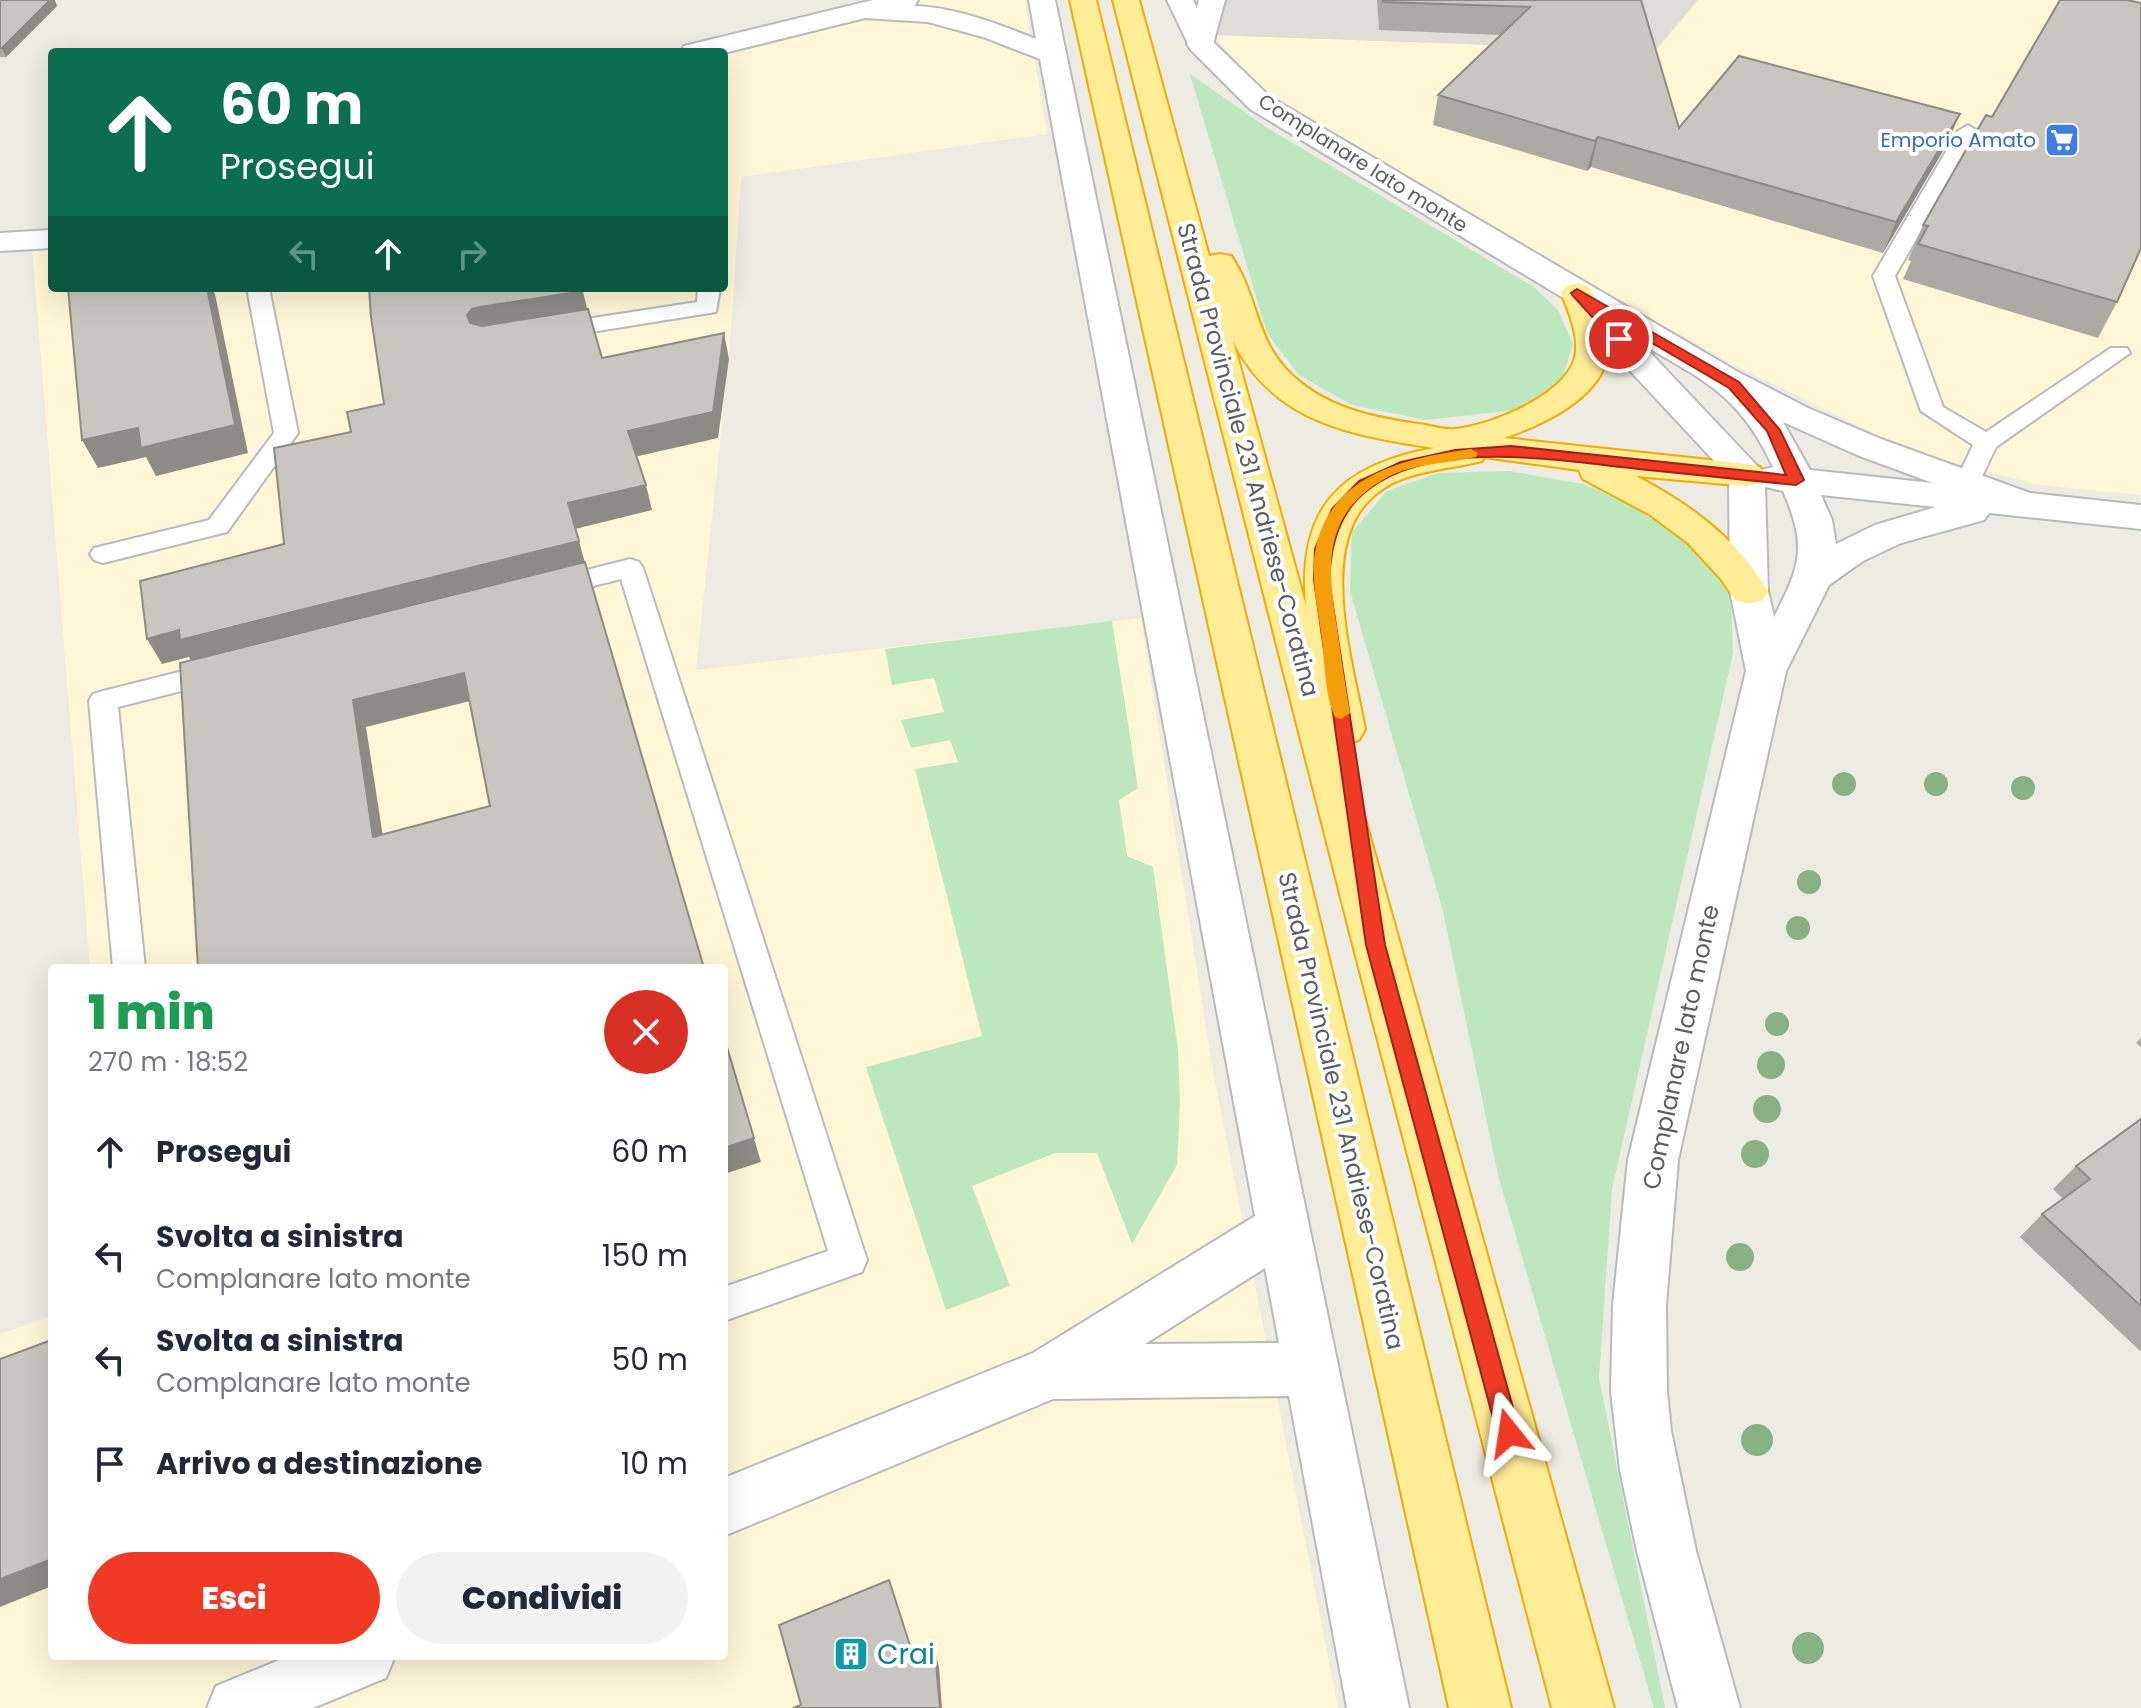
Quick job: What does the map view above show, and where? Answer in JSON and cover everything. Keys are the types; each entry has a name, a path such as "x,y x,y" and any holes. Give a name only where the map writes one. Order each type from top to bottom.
{"highway":[{"name":"Strada Provinciale 231 Andriese-Coratina","path":"1083,0 1480,1708"},
{"name":"Strada Provinciale 231 Andriese-Coratina","path":"1126,0 1376,945 1583,1708"},
{"path":"1146,74 1255,352 1268,372 1300,398 1336,416 1511,451 1747,475"},
{"path":"1454,440 1540,414 1563,401 1577,387 1589,364 1592,342 1590,324 1577,293"},
{"path":"1376,945 1322,580 1327,533 1347,500 1382,474 1444,457 1511,451"},
{"path":"1569,458 1648,496 1691,523 1719,550 1749,591"}],"street":[{"path":"711,48 905,0"},
{"name":"Complanare lato monte","path":"1180,0 1200,44 1260,103 1577,293 1726,379 1851,440 2026,505"},
{"path":"1200,44 1212,0"},
{"path":"860,12 929,14 1023,2 1053,55 1378,1708"},
{"path":"929,14 992,31 1053,55"},
{"path":"0,242 48,239"},
{"name":"Complanare lato monte","path":"1577,293 1701,430 1747,475 1749,591 1766,671"},
{"name":"Complanare lato monte","path":"1709,1708 1654,1497 1639,1394 1639,1308 1653,1160 1766,671 1814,577 1817,531 1769,423 1726,379"},
{"path":"1747,475 2141,517"},
{"name":"Complanare lato monte","path":"1814,577 1853,550 1911,525 1951,515 2026,505"},
{"path":"728,1505 1052,1372 1284,1227"},
{"path":"1052,1372 1312,1369"},
{"path":"238,1708 354,1660"}],"lane":[{"path":"1968,131 1884,276 1933,411 1986,443"},
{"path":"103,554 218,526 286,433 259,292"},
{"path":"536,334 708,307 709,292"},
{"path":"1967,483 1986,443 2119,353"},
{"path":"521,595 630,568 849,1260 728,1303"},
{"path":"129,964 103,701 242,666"}],"shaded area":[{"path":"872,0 1025,0 1047,134 741,177 729,359 696,670 1141,618 1213,1071 1338,1708 0,1708 0,1334 48,1317 48,1660 728,1660 728,964 90,964 31,234 48,233 48,292 728,292 728,48 682,48"},
{"path":"1221,0 1698,0 1655,51 1213,35"},
{"path":"1698,0 2141,0 2141,495 2039,485 1908,450 1738,367 1458,210 1334,134 1256,84 1213,35 1654,51"}],"green space":[{"path":"1190,74 1269,129 1535,288 1558,310 1573,344 1560,386 1515,410 1426,420 1352,405 1299,375 1267,333"},
{"path":"1509,471 1582,484 1649,509 1701,552 1731,598 1733,653 1612,1189 1599,1378 1665,1708 1654,1708 1498,1175 1443,911 1350,591 1352,532 1387,491 1438,473"},
{"path":"1112,621 1138,788 1119,800 1127,856 1153,867 1178,1050 1180,1102 1177,1165 1132,1244 1097,1153 1055,1153 972,1186 1010,1286 946,1310 866,1067 982,1036 915,769 958,762 950,740 911,748 901,720 944,712 934,678 892,685 885,649"}],"building":[{"path":"0,0 50,0 0,48"},
{"path":"1383,0 1641,0 1679,128 1739,56 1960,114 1896,222 1438,95 1530,7"},
{"name":"Emporio Amato","path":"2060,0 2127,0 2141,3 2141,248 2117,302 1918,244 1928,226 1923,225 1986,115 1992,117"},
{"path":"68,292 208,292 235,425 141,448 138,428 82,440"},
{"path":"369,292 577,292 480,307 472,309 467,315 470,323 482,326 588,309 602,358 724,333 713,412 628,431 646,485 568,503 579,541 180,640 179,630 147,639 140,581 284,544 274,448 351,432 347,412 384,404"},
{"path":"585,562 703,964 198,964 180,663","holes":["464,673 490,806 373,837 353,700"]},
{"path":"728,1050 754,1138 728,1147"},
{"path":"2141,1119 2141,1306 2042,1214 2090,1179 2076,1166"},
{"path":"48,1341 48,1561 0,1579 0,1359"},
{"name":"Crai","path":"889,1580 915,1661 935,1652 940,1708 793,1708 801,1705 779,1625"}],"slow traffic":[{"path":"1341,713 1321,568 1330,526 1347,500 1382,474 1422,461 1471,453"}],"place":[{"name":"Emporio Amato","path":"2062,140"},
{"name":"Crai","path":"851,1654"}],"route":[{"path":"1509,1433 1376,945 1321,568 1330,526 1347,500 1382,474 1422,461 1511,451 1796,480 1773,430 1734,385 1577,293 1619,339"}]}
